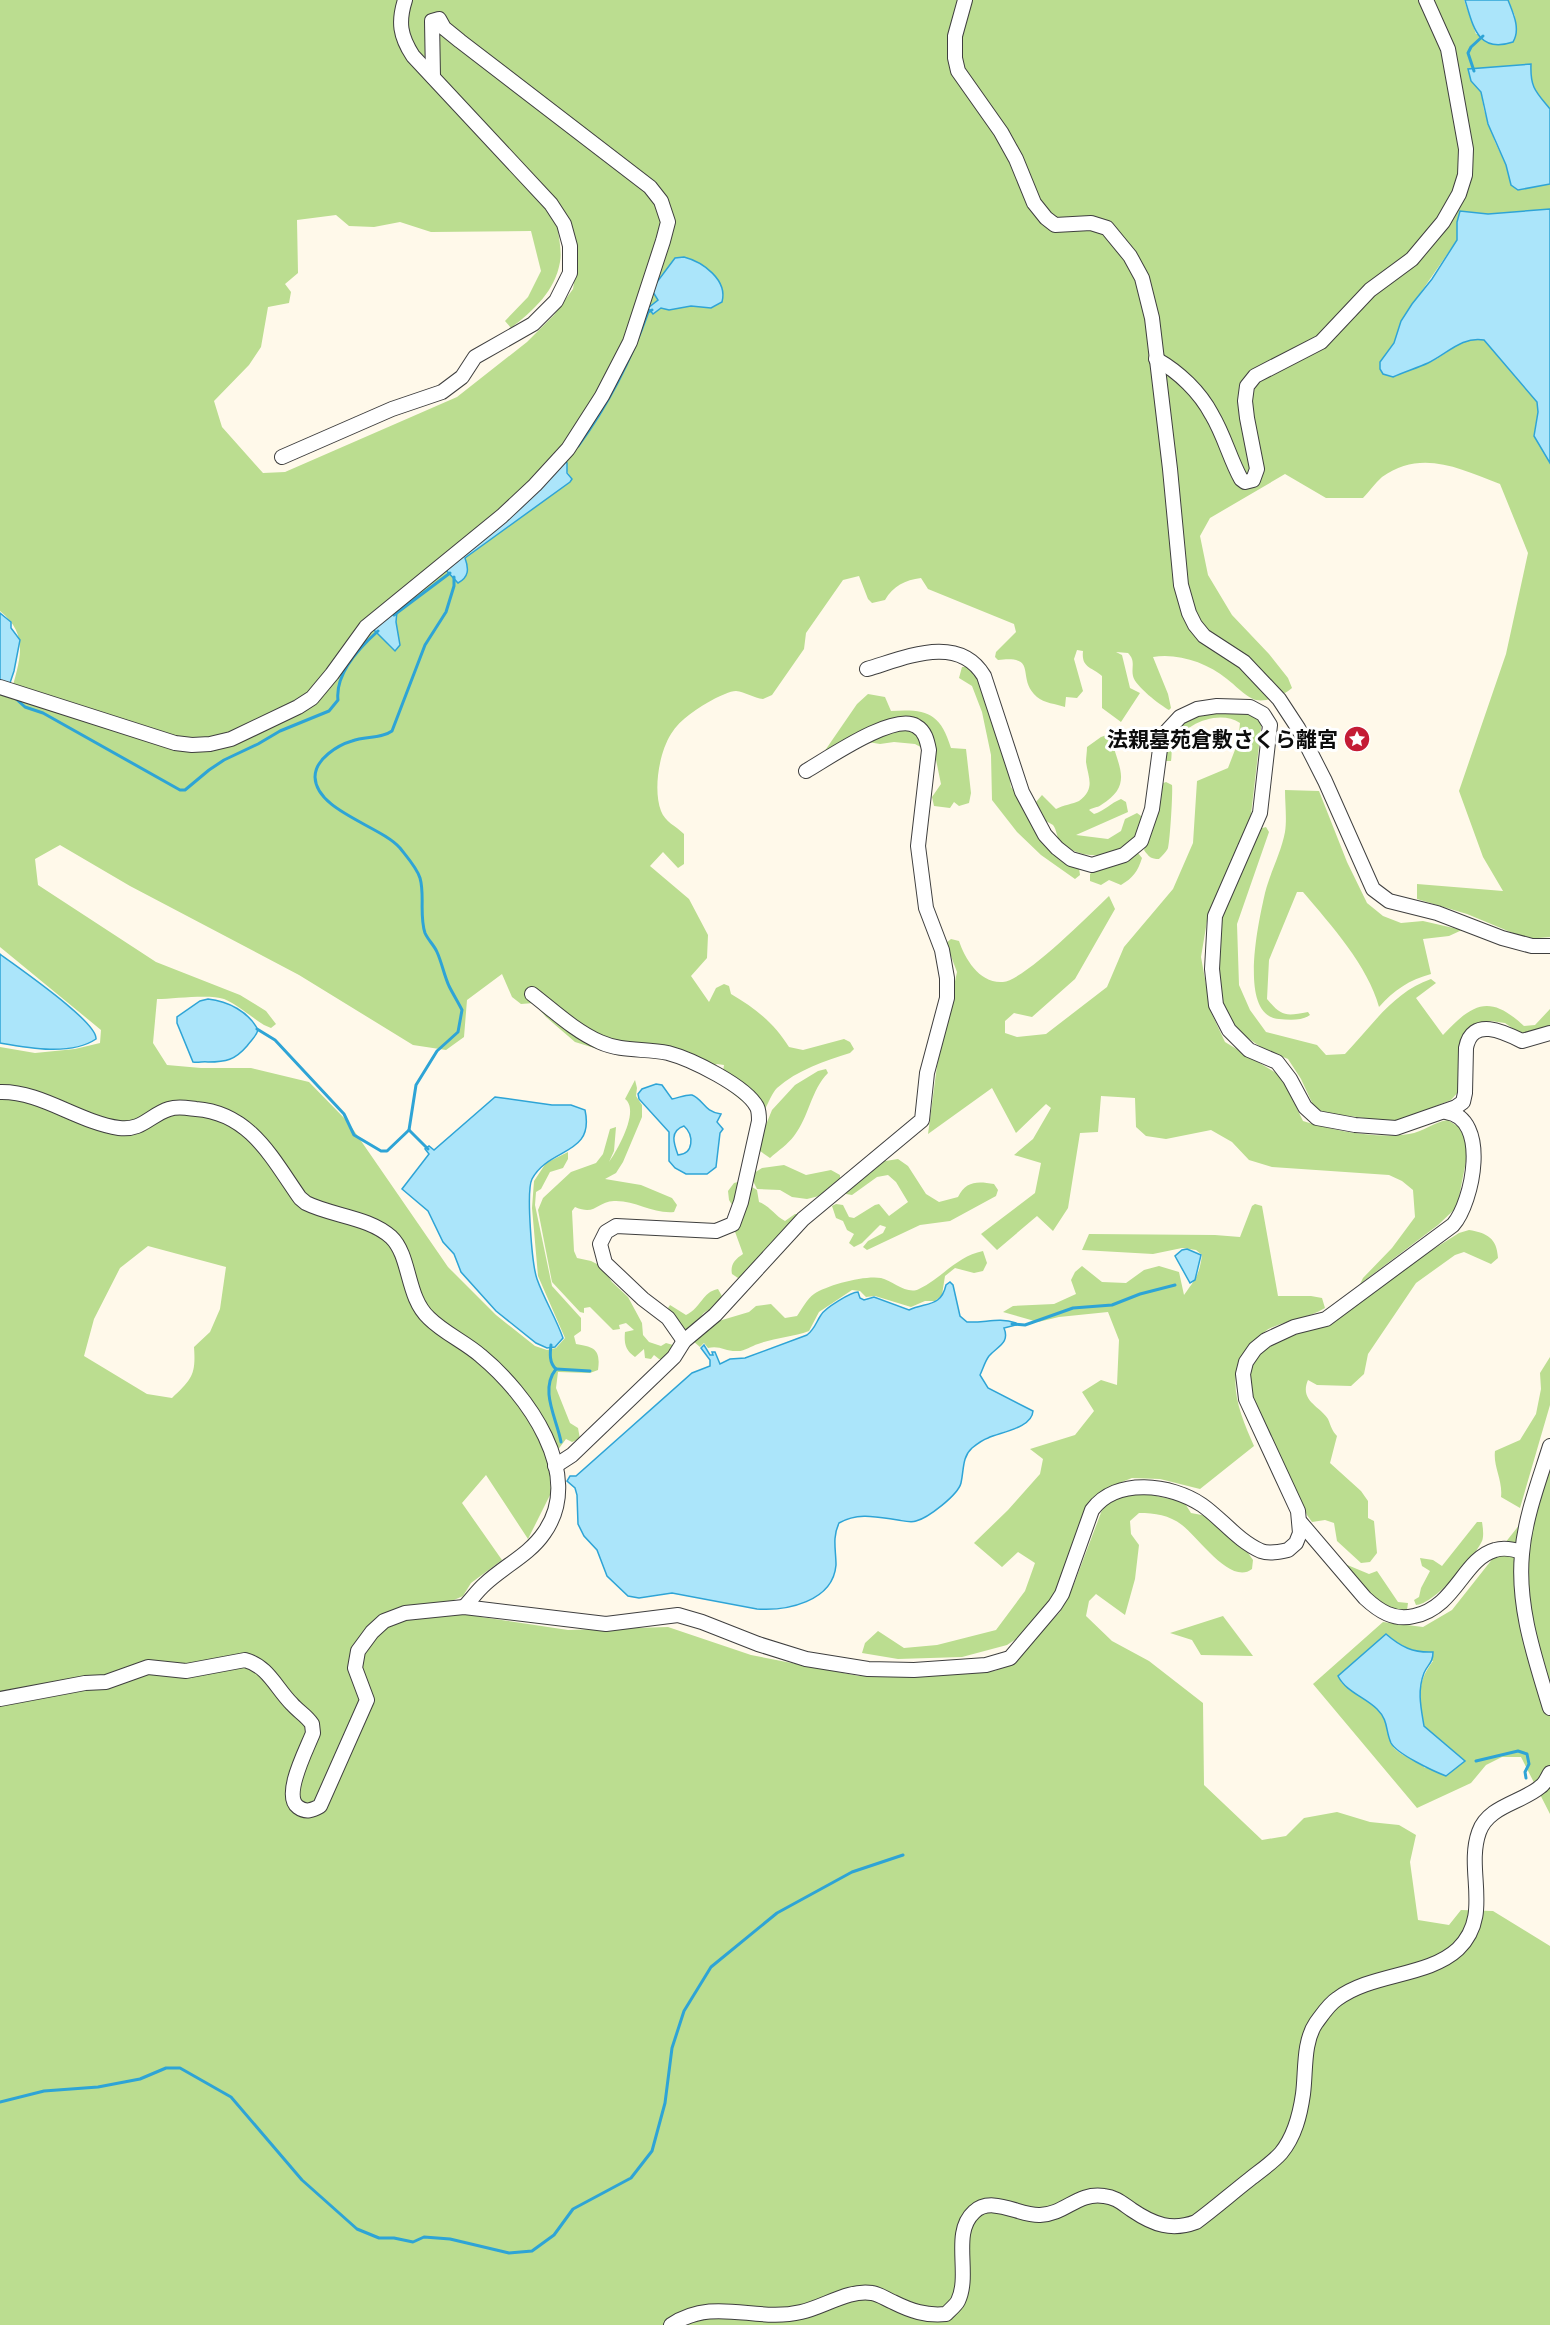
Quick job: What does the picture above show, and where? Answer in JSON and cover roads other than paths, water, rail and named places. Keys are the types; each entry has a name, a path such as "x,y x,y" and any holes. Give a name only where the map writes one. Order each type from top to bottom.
{"street":[{"path":"282,457 392,409 442,392 462,377 475,357 533,324 556,301 570,273 570,246 564,224 551,204 413,56 404,42 400,28 400,14 405,0"},
{"path":"965,0 955,36 955,58 958,71 1001,132 1016,159 1034,203 1055,225 1091,223 1107,228 1130,256 1142,278 1148,301 1170,469 1180,585 1189,613 1204,636 1244,662 1268,686 1290,715 1325,781 1373,889 1389,901 1437,913 1502,938 1533,946 1550,946"},
{"path":"1156,359 1173,368 1205,404 1213,416 1241,479 1245,482 1253,480 1257,469 1247,418 1245,401 1247,386 1255,376 1321,342 1370,290 1412,259 1443,222 1466,175 1466,149 1448,49 1426,0"},
{"path":"0,687 175,743 210,744 231,740 312,698 333,674 366,627 502,516 536,485 568,449 602,396 630,342 663,242 668,222 665,211 661,201 650,187 469,48 444,28 439,19 432,21 433,77"},
{"path":"867,669 912,656 942,651 954,651 968,657 984,676 1022,792 1045,835 1071,859 1092,865 1124,855 1141,841 1152,809 1160,749 1167,731 1180,717 1197,709 1217,706 1250,707 1263,714 1270,725 1260,813 1215,916 1212,959 1216,1005 1230,1030 1249,1050 1276,1062 1290,1079 1305,1107 1317,1118 1355,1125 1396,1128 1446,1112 1462,1102 1466,1094 1466,1048 1467,1042 1474,1033 1494,1029 1522,1041 1550,1033"},
{"path":"1270,725 1290,715"},
{"path":"555,1466 572,1455 675,1357 684,1341 715,1315 803,1219 922,1120 927,1073 947,998 947,978 942,950 926,908 918,846 929,750 926,736 919,726 909,722 897,723 857,741 806,771"},
{"path":"532,994 582,1033 602,1043 628,1050 666,1053 689,1059 749,1096 759,1109 759,1120 741,1202 733,1224 716,1231 616,1226 606,1232 600,1244 605,1263 643,1299 668,1318 684,1341"},
{"path":"0,1092 22,1094 88,1120 120,1128 147,1123 160,1113 182,1107 222,1113 251,1131 306,1203 383,1230 393,1238 418,1305 429,1318 480,1355 523,1398 534,1414 555,1466 558,1496 553,1516 545,1532 533,1546 485,1584 464,1607"},
{"path":"0,1699 85,1683 106,1682 148,1667 186,1671 245,1660 254,1662 264,1668 292,1704 312,1724 313,1733 292,1788 291,1798 295,1806 302,1810 312,1811 320,1806 367,1700 355,1668 358,1651 384,1621 405,1612 464,1607 606,1624 678,1615 786,1654 868,1669 914,1670 986,1665 1010,1658 1055,1605 1062,1594 1092,1510 1099,1501 1122,1489 1136,1487 1161,1489 1187,1496 1262,1552 1288,1550 1296,1543 1300,1533 1299,1511 1246,1399 1243,1374 1246,1362 1255,1349 1266,1340 1294,1327 1316,1323 1333,1314 1453,1225 1460,1217 1464,1209 1471,1175 1474,1139 1465,1122 1454,1113 1446,1112"},
{"path":"1550,1446 1534,1496 1522,1552 1521,1570 1526,1622 1550,1708"},
{"path":"1301,1523 1365,1598 1377,1609 1398,1617 1418,1616 1443,1602 1461,1579 1489,1552 1510,1548 1522,1552"},
{"path":"671,2325 691,2314 706,2310 740,2310 777,2315 801,2312 859,2292 874,2293 907,2309 929,2316 946,2314 958,2301 963,2280 963,2241 967,2220 975,2210 987,2206 999,2205 1030,2214 1052,2214 1067,2208 1078,2198 1097,2195 1121,2201 1133,2211 1164,2227 1186,2226 1197,2222 1281,2152 1298,2121 1307,2046 1315,2025 1336,1999 1377,1979 1439,1962 1458,1949 1476,1918 1475,1863 1476,1841 1480,1829 1487,1818 1498,1809 1525,1797 1542,1786 1550,1773"}],"water":[{"path":"1465,0 1508,0 1516,26 1513,42 1501,45 1484,41 1474,27"},
{"path":"1531,64 1535,89 1550,109 1550,184 1518,190 1511,185 1506,165 1488,124 1481,92 1471,81 1468,69"},
{"path":"1550,209 1550,463 1534,436 1538,412 1537,402 1484,340 1476,339 1462,343 1428,363 1393,377 1383,374 1380,362 1394,343 1401,321 1457,240 1457,222 1460,211 1488,214"},
{"path":"684,257 699,263 718,279 723,294 722,302 711,308 691,306 669,310 661,308 653,314 648,308 658,300 653,292 654,286 675,258"},
{"path":"564,461 567,463 567,473 572,479 570,482 465,558 467,572 458,583 445,569"},
{"path":"397,611 396,622 400,645 395,651 373,629 392,612"},
{"path":"0,613 11,622 11,628 20,640 10,683 0,681"},
{"path":"0,954 71,1008 93,1031 96,1039 74,1048 62,1049 0,1043"},
{"path":"208,999 237,1008 258,1030 247,1046 230,1059 193,1062 177,1023 177,1017 200,1001"},
{"path":"656,1084 662,1085 672,1099 692,1095 711,1111 721,1114 717,1122 723,1129 720,1133 716,1167 707,1174 686,1174 675,1168 669,1161 669,1132 639,1099 638,1094 642,1089","holes":["684,1126 691,1139 690,1148 678,1155 674,1134"]},
{"path":"495,1097 552,1105 571,1105 585,1110 586,1125 583,1136 577,1144 540,1169 532,1179 530,1186 530,1228 535,1271 563,1338 555,1347 547,1348 536,1343 496,1311 461,1272 454,1254 443,1242 428,1211 402,1189 429,1154 425,1149 429,1146 434,1150"},
{"path":"1187,1249 1201,1255 1195,1280 1190,1283 1175,1256"},
{"path":"950,1282 953,1285 960,1316 967,1322 998,1320 1016,1323 1016,1325 1004,1328 1004,1341 989,1356 980,1375 988,1388 1033,1411 1027,1422 1015,1429 986,1439 972,1448 965,1460 959,1488 942,1505 914,1522 868,1516 853,1517 839,1523 835,1539 836,1565 833,1578 817,1596 794,1606 757,1609 672,1593 639,1598 628,1596 607,1576 597,1550 584,1536 578,1524 577,1495 575,1488 567,1481 570,1476 576,1476 692,1373 710,1366 710,1360 701,1348 704,1345 710,1355 715,1352 720,1364 730,1359 745,1358 807,1335 823,1312 838,1301 855,1293 858,1292 860,1298 864,1300 874,1297 909,1310 937,1300"},
{"path":"1386,1634 1408,1648 1433,1652 1421,1686 1420,1700 1424,1726 1465,1761 1446,1776 1400,1752 1391,1743 1381,1713 1341,1682 1338,1676"}],"waterway":[{"path":"1474,71 1468,53 1483,36"},
{"path":"578,446 609,398 626,365 648,312 652,310"},
{"path":"394,615 450,573"},
{"path":"257,1029 275,1040 344,1114 354,1135 381,1151 387,1151 409,1130 416,1085 437,1051 458,1032 462,1010 449,986 437,952 425,933 422,919 422,891 417,870 391,840 337,809 326,799 318,789 315,777 319,764 334,749 352,741 392,731 425,645 446,612 454,586 454,577"},
{"path":"14,697 25,707 43,713 180,790 185,790 224,760 280,731 329,711 338,700 338,690 344,671 363,645 378,631"},
{"path":"409,1130 428,1149"},
{"path":"1012,1324 1025,1325 1073,1308 1112,1305 1140,1294 1175,1285"},
{"path":"551,1345 551,1361 556,1369 551,1377 549,1395 561,1442"},
{"path":"556,1369 590,1371"},
{"path":"1476,1761 1518,1751 1527,1754 1529,1764 1525,1772 1526,1778"},
{"path":"0,2102 44,2091 98,2087 140,2079 166,2068 180,2068 231,2097 302,2180 357,2229 379,2238 413,2242 424,2237 450,2239 509,2253 532,2251 554,2235 573,2209 631,2178 652,2151 665,2103 672,2048 684,2011 711,1967 777,1913 852,1872 903,1855"}],"place":[{"name":"法親墓苑倉敷さくら離宮","path":"1357,739"}]}
